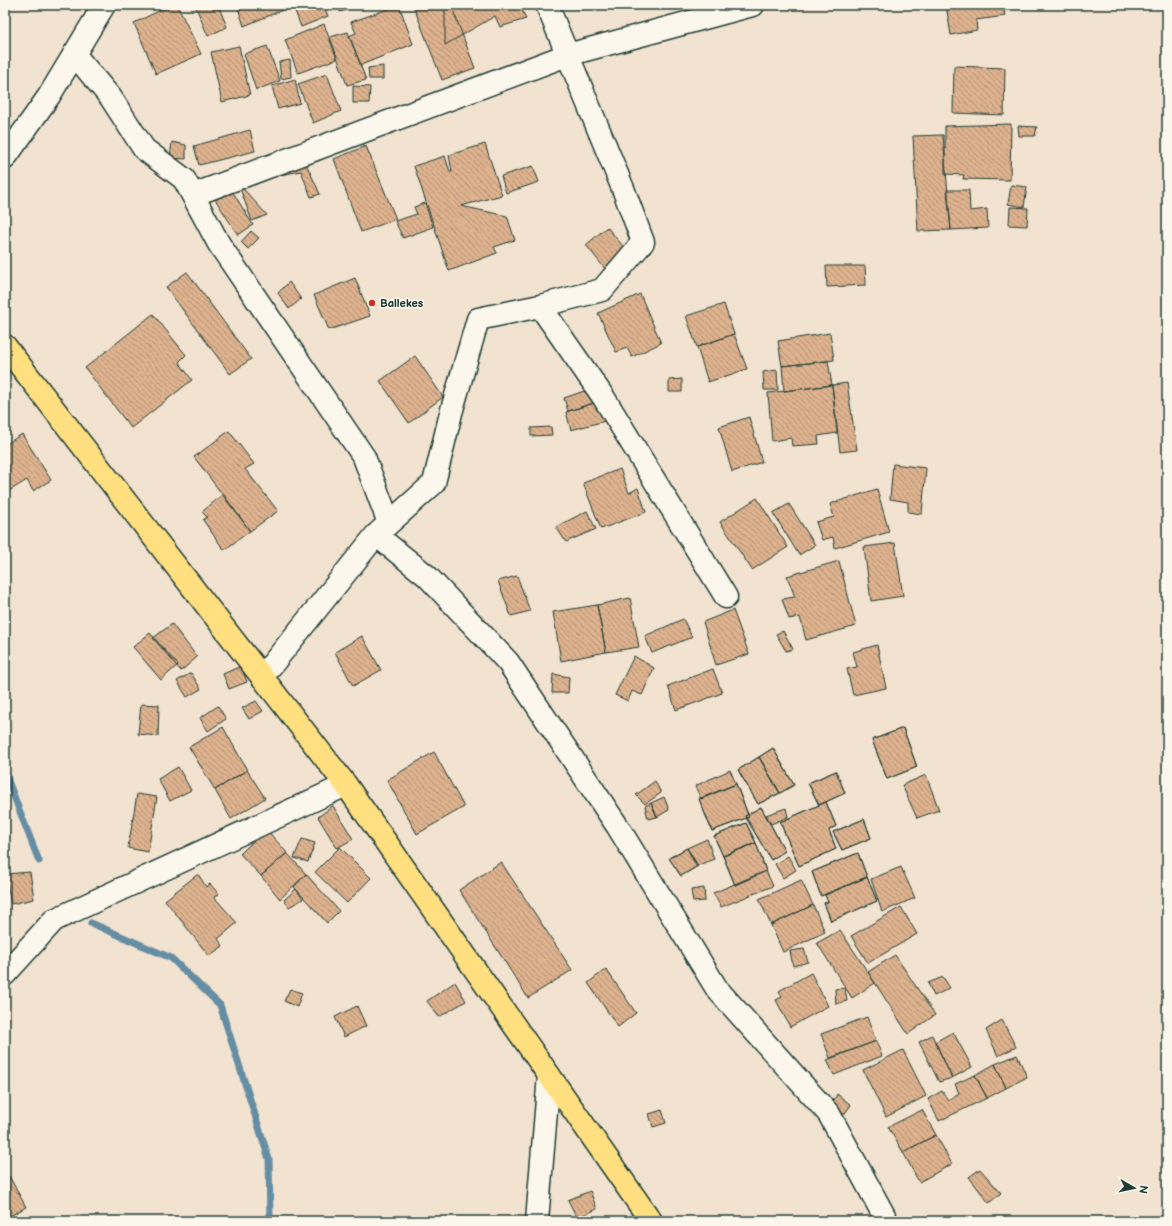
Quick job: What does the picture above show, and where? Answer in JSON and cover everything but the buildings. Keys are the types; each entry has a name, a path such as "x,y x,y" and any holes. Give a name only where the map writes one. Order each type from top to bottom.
{"main road":[{"path":"5,346 346,785 651,1221"}],"street":[{"path":"5,158 49,96 104,5"},
{"path":"262,677 382,529 434,483 451,413 478,319 540,306 602,290 643,242 624,191 547,5"},
{"path":"193,195 567,55 753,5"},
{"path":"74,54 111,98 144,149 184,179 219,244 364,457 382,529 508,662 618,826 717,989 829,1114 887,1221"},
{"path":"540,306 604,398 726,597"},
{"path":"5,974 54,920 346,785"},
{"path":"537,1221 549,1075"}],"waterway":[{"path":"5,773 39,861"},
{"path":"91,923 171,958 220,1005 269,1159 270,1221"}],"place":[{"name":"Ballekes","path":"372,303"}]}
